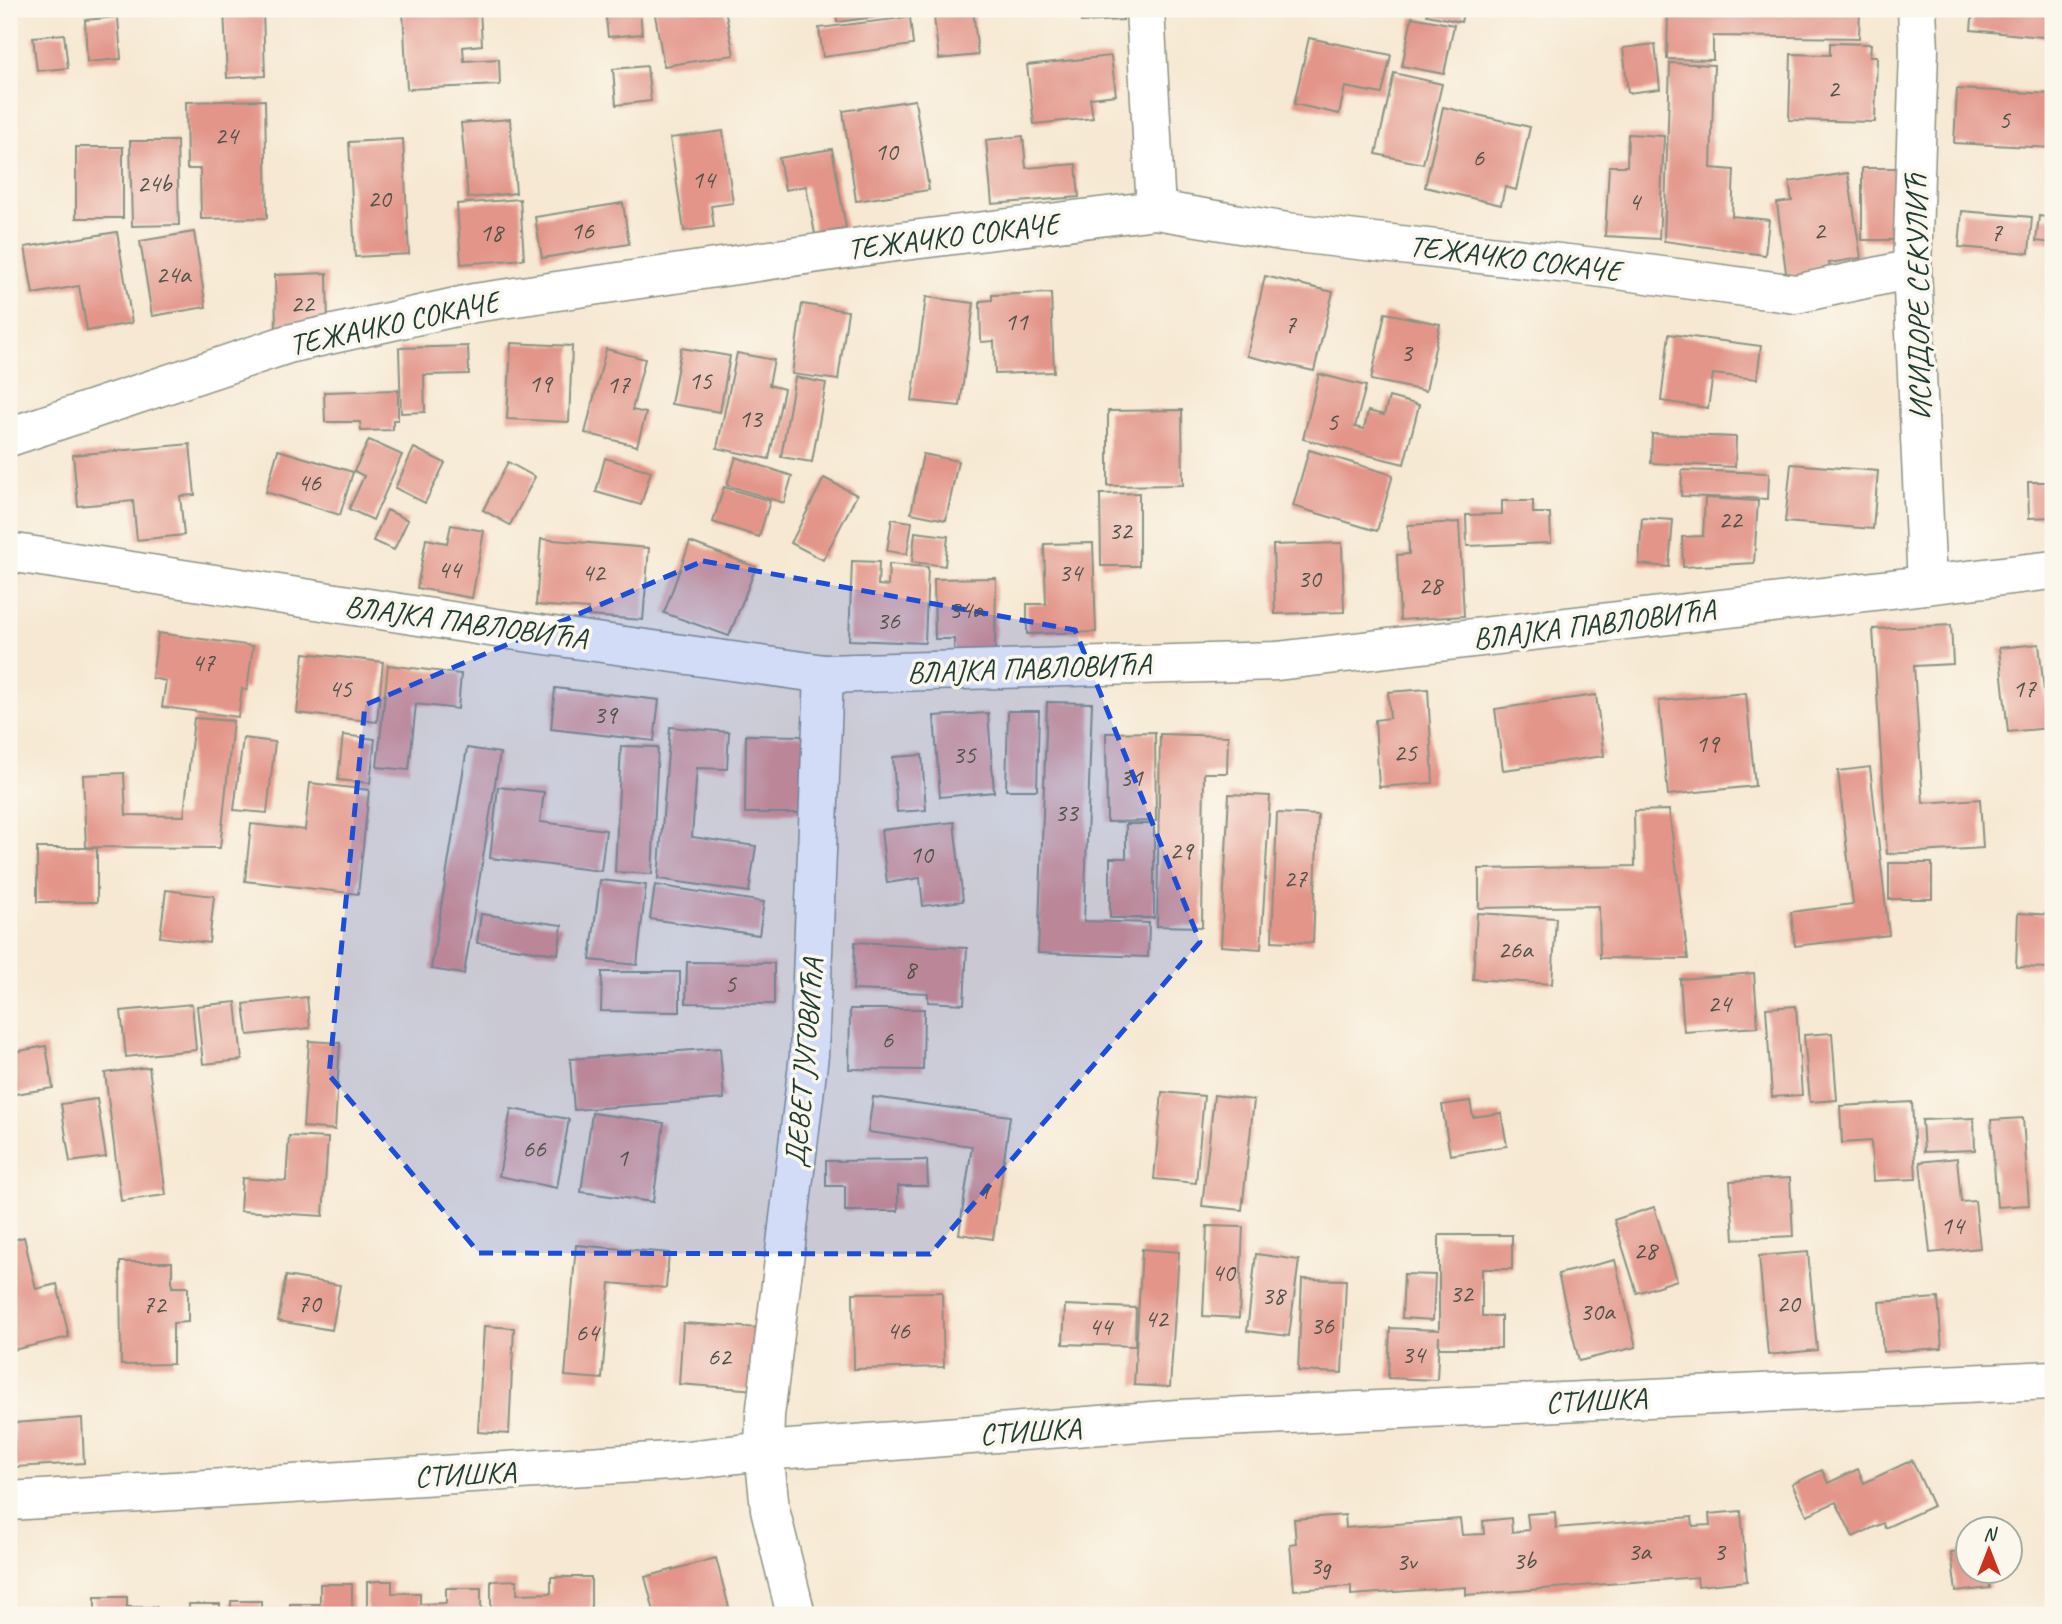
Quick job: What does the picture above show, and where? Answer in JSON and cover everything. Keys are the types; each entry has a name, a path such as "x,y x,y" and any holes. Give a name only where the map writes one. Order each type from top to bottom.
{"street":[{"path":"1145,9 1156,210"},
{"name":"ИСИДОРЕ СЕКУЛИЋ","path":"1917,9 1919,50 1912,269 1927,585"},
{"name":"ТЕЖАЧКО СОКАЧЕ","path":"9,437 288,344 474,303 888,243 1156,210 1287,232 1595,267 1796,294 1912,269"},
{"name":"ВЛАЈКА ПАВЛОВИЋА","path":"9,552 496,628 824,674 1277,661 2053,570"},
{"name":"ДЕВЕТ ЈУГОВИЋА","path":"796,1615 769,1509 764,1451 767,1402 810,1055 824,674"},
{"name":"СТИШКА","path":"9,1501 687,1460 764,1451 1178,1419 2053,1380"}],"highlighted area":[{"path":"703,561 1075,630 1200,942 930,1254 479,1253 329,1075 365,705"}],"building":[{"path":"224,9 263,9 265,76 227,78"},
{"path":"403,9 480,9 482,45 463,47 464,61 499,59 500,85 407,89"},
{"path":"605,9 640,9 642,34 608,37"},
{"path":"654,9 725,9 734,55 664,66"},
{"path":"836,9 928,9 928,10 837,22"},
{"path":"933,9 973,9 978,55 939,59"},
{"path":"1081,9 1123,9 1123,20 1081,22"},
{"path":"1428,9 1464,9 1461,22 1427,15"},
{"path":"1668,9 1860,9 1859,38 1713,36 1713,60 1667,59"},
{"path":"1973,9 2053,9 2053,38 1971,30"},
{"path":"118,17 121,59 87,62 85,20"},
{"path":"910,17 913,45 823,57 819,28"},
{"path":"1412,17 1454,25 1444,74 1402,66"},
{"path":"64,34 68,68 37,71 33,37"},
{"path":"1309,38 1391,55 1382,94 1345,87 1339,114 1294,104"},
{"path":"1830,43 1871,44 1870,56 1877,56 1875,122 1789,120 1791,54 1830,55"},
{"path":"1655,44 1660,89 1628,93 1623,48"},
{"path":"1111,56 1116,95 1090,98 1093,118 1034,124 1027,65"},
{"path":"1670,63 1714,65 1711,168 1734,170 1732,216 1769,220 1765,255 1664,241"},
{"path":"647,66 651,101 616,105 613,69"},
{"path":"1394,73 1442,84 1423,164 1376,154"},
{"path":"1957,89 2053,94 2053,148 1954,143"},
{"path":"265,100 267,218 201,219 200,169 187,169 186,102"},
{"path":"915,100 929,190 856,201 843,111"},
{"path":"1443,107 1530,127 1516,190 1505,187 1501,205 1425,187"},
{"path":"510,119 516,193 468,198 461,123"},
{"path":"723,131 733,203 711,206 714,227 684,231 670,138"},
{"path":"1628,134 1664,136 1659,239 1605,236 1609,166 1627,166"},
{"path":"1023,136 1026,168 1076,164 1079,197 992,204 986,140"},
{"path":"403,139 409,254 355,257 349,142"},
{"path":"130,141 177,141 179,225 132,226"},
{"path":"76,147 123,147 123,218 76,218"},
{"path":"832,149 846,228 815,234 806,186 785,190 779,158"},
{"path":"1862,168 1898,168 1898,240 1862,240"},
{"path":"1848,173 1861,258 1829,263 1831,275 1787,280 1777,203 1792,201 1789,182"},
{"path":"520,199 524,259 461,264 457,204"},
{"path":"623,203 629,244 542,258 535,217"},
{"path":"1962,211 2032,217 2029,253 1959,247"},
{"path":"2039,216 2053,218 2053,243 2036,241"},
{"path":"117,232 132,323 87,331 79,286 33,294 25,247"},
{"path":"194,232 206,307 152,316 140,241"},
{"path":"327,273 328,331 276,332 275,275"},
{"path":"1265,276 1333,292 1314,371 1247,356"},
{"path":"1051,293 1054,372 995,374 994,341 981,342 980,301 992,300 992,295"},
{"path":"926,297 974,303 960,406 912,401"},
{"path":"802,304 848,311 838,380 792,374"},
{"path":"1385,313 1440,324 1426,391 1371,380"},
{"path":"1669,334 1761,346 1757,379 1713,374 1708,408 1661,401"},
{"path":"511,343 572,346 569,422 507,419"},
{"path":"468,346 469,374 424,375 425,412 401,413 399,348"},
{"path":"681,348 730,356 720,412 671,404"},
{"path":"606,349 645,359 632,410 646,413 637,446 585,433"},
{"path":"737,353 774,360 769,385 784,389 769,459 717,448"},
{"path":"1319,374 1366,386 1355,427 1364,429 1368,411 1384,415 1389,397 1419,405 1404,464 1303,439"},
{"path":"795,377 826,383 812,462 781,457"},
{"path":"398,390 398,420 393,420 393,430 361,431 360,422 325,422 324,392"},
{"path":"1182,410 1183,485 1108,486 1108,411"},
{"path":"1652,434 1736,437 1735,467 1651,463"},
{"path":"369,440 402,455 373,520 349,509 364,476 354,471"},
{"path":"190,444 195,495 180,496 184,535 137,540 133,501 78,506 73,455"},
{"path":"414,448 445,463 425,503 395,488"},
{"path":"278,450 353,472 340,515 266,492"},
{"path":"1309,450 1393,475 1377,531 1293,506"},
{"path":"923,454 958,461 946,520 911,513"},
{"path":"736,457 792,476 784,503 727,485"},
{"path":"605,458 651,471 641,505 596,492"},
{"path":"508,462 535,477 510,525 483,510"},
{"path":"1791,464 1878,471 1873,529 1785,522"},
{"path":"1682,470 1769,473 1768,499 1681,496"},
{"path":"824,478 857,495 823,560 791,543"},
{"path":"2028,482 2053,482 2053,517 2029,518"},
{"path":"724,487 770,501 759,537 713,522"},
{"path":"1139,493 1139,566 1101,566 1100,494"},
{"path":"1705,498 1758,501 1754,563 1683,567 1682,537 1703,536"},
{"path":"1502,501 1533,501 1533,513 1550,513 1551,543 1467,546 1466,515 1502,514"},
{"path":"387,510 408,520 394,550 373,541"},
{"path":"1642,518 1673,520 1669,567 1639,564"},
{"path":"892,519 912,522 907,554 887,551"},
{"path":"1459,522 1464,616 1400,620 1397,555 1409,554 1408,525"},
{"path":"451,525 484,531 472,598 417,588 426,539 447,543"},
{"path":"915,532 948,536 945,566 912,562"},
{"path":"541,539 649,548 643,620 588,616 588,609 536,605"},
{"path":"690,542 756,567 729,636 664,613"},
{"path":"1093,543 1096,632 1027,634 1027,604 1046,604 1044,544"},
{"path":"1342,543 1344,612 1275,614 1273,545"},
{"path":"852,561 879,562 878,585 888,586 889,564 928,567 925,643 849,640"},
{"path":"996,578 995,650 954,651 954,639 935,639 934,579"},
{"path":"1951,625 1953,664 1914,666 1923,803 1980,799 1983,848 1887,854 1873,629"},
{"path":"158,633 253,646 247,690 242,689 238,717 162,707 166,681 152,678"},
{"path":"2039,644 2048,728 2008,732 1999,648"},
{"path":"304,653 383,662 377,722 297,713"},
{"path":"388,665 461,674 458,709 416,704 409,770 377,767"},
{"path":"555,688 659,700 654,741 551,729"},
{"path":"1428,689 1433,783 1379,787 1375,720 1390,718 1388,692"},
{"path":"1746,693 1755,786 1668,795 1659,701"},
{"path":"1596,695 1604,756 1503,770 1495,709"},
{"path":"1047,702 1092,703 1084,921 1149,923 1148,957 1038,953"},
{"path":"1008,711 1039,711 1037,790 1006,790"},
{"path":"988,713 994,792 940,797 934,716"},
{"path":"194,718 233,721 220,848 86,847 83,775 124,773 126,815 184,816"},
{"path":"670,727 729,732 727,769 697,768 692,837 756,846 749,892 658,879"},
{"path":"1155,732 1156,821 1107,822 1106,733"},
{"path":"1160,734 1228,736 1227,773 1204,773 1202,927 1157,926"},
{"path":"343,735 375,739 370,783 338,780"},
{"path":"746,735 805,736 804,813 745,813"},
{"path":"243,738 275,742 267,813 234,810"},
{"path":"621,746 658,747 652,874 615,872"},
{"path":"467,748 500,753 464,974 431,969"},
{"path":"922,755 926,810 897,812 893,757"},
{"path":"1870,767 1889,935 1795,946 1791,912 1853,904 1838,771"},
{"path":"310,783 369,790 358,894 245,881 251,824 305,830"},
{"path":"498,787 544,792 540,822 606,830 601,871 490,858"},
{"path":"1229,794 1270,796 1261,949 1221,946"},
{"path":"1669,810 1688,959 1600,958 1599,906 1479,908 1479,869 1635,866 1634,811"},
{"path":"1277,813 1318,815 1313,943 1272,941"},
{"path":"954,822 963,901 923,906 920,878 887,883 881,830"},
{"path":"1126,824 1154,824 1154,918 1110,918 1110,858 1126,858"},
{"path":"37,848 97,848 97,902 37,902"},
{"path":"1889,863 1932,863 1932,899 1889,899"},
{"path":"600,880 646,885 637,965 590,960"},
{"path":"655,885 764,902 759,935 650,919"},
{"path":"166,890 214,896 209,943 160,937"},
{"path":"1477,913 1556,918 1552,984 1473,979"},
{"path":"2018,913 2053,915 2053,968 2016,967"},
{"path":"481,914 562,925 558,954 477,943"},
{"path":"855,942 967,948 964,1004 928,1002 928,993 853,990"},
{"path":"687,962 774,963 774,1004 686,1003"},
{"path":"602,972 680,972 680,1012 601,1011"},
{"path":"1754,973 1758,1027 1684,1032 1680,979"},
{"path":"307,997 310,1028 248,1035 244,1004"},
{"path":"236,1002 242,1060 203,1064 197,1006"},
{"path":"192,1004 196,1050 126,1057 121,1011"},
{"path":"1796,1006 1802,1095 1772,1097 1766,1008"},
{"path":"850,1009 924,1009 923,1070 849,1069"},
{"path":"1832,1033 1837,1100 1810,1102 1804,1035"},
{"path":"309,1041 340,1043 335,1130 303,1127"},
{"path":"46,1046 53,1088 9,1095 9,1053"},
{"path":"720,1048 724,1099 574,1110 570,1059"},
{"path":"149,1067 166,1195 121,1201 105,1073"},
{"path":"1162,1092 1204,1096 1196,1183 1154,1179"},
{"path":"1214,1095 1254,1100 1242,1210 1202,1206"},
{"path":"873,1097 1010,1116 993,1239 959,1234 972,1146 868,1132"},
{"path":"97,1099 106,1157 70,1162 61,1104"},
{"path":"1470,1101 1473,1117 1501,1113 1507,1146 1450,1155 1442,1105"},
{"path":"1912,1102 1916,1179 1873,1181 1871,1141 1842,1143 1840,1106"},
{"path":"511,1109 569,1119 557,1188 499,1176"},
{"path":"592,1113 664,1123 653,1202 581,1192"},
{"path":"1974,1118 1975,1150 1924,1152 1922,1120"},
{"path":"2023,1118 2029,1205 1997,1207 1991,1120"},
{"path":"289,1136 328,1138 323,1216 240,1211 242,1178 286,1181"},
{"path":"1957,1158 1961,1202 1975,1201 1980,1248 1930,1253 1920,1162"},
{"path":"927,1160 928,1186 898,1186 898,1211 845,1211 845,1186 826,1186 826,1161"},
{"path":"1790,1178 1793,1236 1734,1239 1730,1181"},
{"path":"1654,1207 1677,1280 1637,1293 1614,1220"},
{"path":"1207,1226 1243,1227 1239,1318 1203,1316"},
{"path":"1439,1235 1512,1235 1512,1269 1482,1269 1482,1316 1501,1316 1501,1348 1439,1348 1439,1336 1437,1380 1388,1378 1390,1328 1439,1330"},
{"path":"24,1237 36,1289 57,1284 69,1337 9,1351 9,1241"},
{"path":"576,1245 669,1253 666,1288 610,1283 602,1379 565,1376"},
{"path":"1142,1249 1179,1252 1170,1387 1134,1385"},
{"path":"1808,1252 1817,1350 1768,1355 1759,1256"},
{"path":"1256,1254 1299,1260 1289,1336 1247,1331"},
{"path":"1615,1260 1636,1347 1579,1361 1558,1274"},
{"path":"120,1262 172,1262 172,1287 188,1287 188,1322 173,1323 173,1364 121,1365"},
{"path":"1404,1274 1435,1275 1433,1320 1402,1318"},
{"path":"286,1276 340,1285 332,1330 278,1321"},
{"path":"1302,1279 1346,1280 1342,1373 1298,1371"},
{"path":"942,1292 944,1367 854,1369 853,1293"},
{"path":"1938,1298 1942,1348 1883,1352 1879,1302"},
{"path":"1065,1305 1136,1308 1135,1346 1063,1344"},
{"path":"683,1323 760,1328 756,1390 679,1384"},
{"path":"484,1326 514,1328 509,1434 478,1432"},
{"path":"82,1418 84,1463 15,1467 13,1423"},
{"path":"1912,1460 1933,1506 1885,1528 1883,1523 1853,1537 1836,1502 1807,1515 1792,1484 1822,1470 1828,1483 1858,1469 1864,1483"},
{"path":"1741,1511 1747,1581 1698,1586 1697,1577 1466,1595 1466,1587 1351,1595 1351,1586 1294,1590 1290,1544 1296,1543 1294,1519 1345,1515 1346,1528 1460,1519 1462,1535 1484,1534 1483,1521 1511,1518 1512,1532 1529,1530 1527,1514 1555,1512 1556,1528 1692,1517 1693,1526 1710,1525 1709,1514"},
{"path":"1954,1552 1954,1576 1951,1553"},
{"path":"716,1558 731,1615 655,1615 645,1577"},
{"path":"551,1577 591,1577 591,1615 231,1615 231,1601 261,1601 261,1610 290,1609 290,1604 320,1604 320,1584 352,1584 352,1610 367,1610 367,1582 379,1581 392,1581 392,1593 420,1593 420,1604 446,1603 446,1588 481,1588 481,1609 491,1609 491,1581 517,1580 517,1594 551,1593"},
{"path":"1955,1586 1990,1586 1990,1588 1956,1592"},
{"path":"95,1597 127,1597 127,1607 157,1607 157,1615 95,1615"},
{"path":"189,1604 220,1604 220,1615 189,1615"}]}
